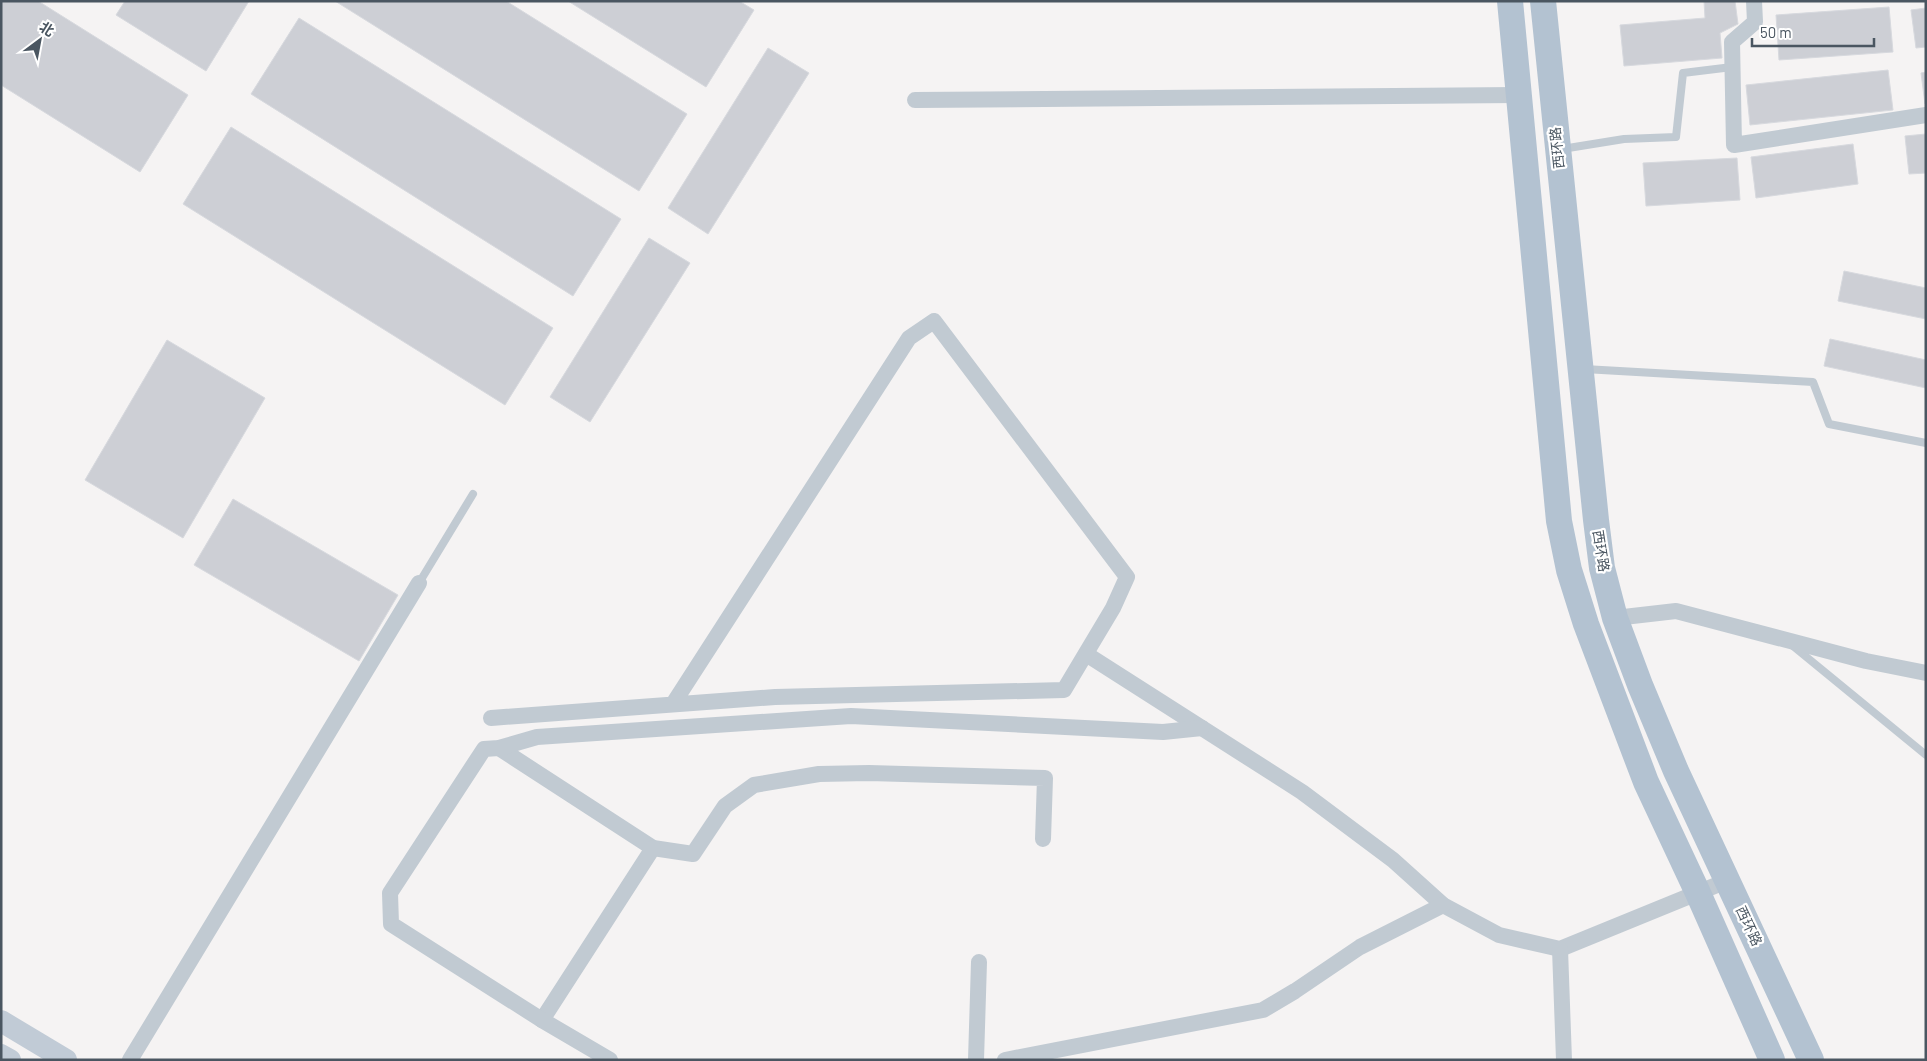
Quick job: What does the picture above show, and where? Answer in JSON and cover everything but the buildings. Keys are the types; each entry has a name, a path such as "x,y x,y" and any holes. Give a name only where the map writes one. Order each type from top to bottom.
{"main road":[{"path":"1510,1 1559,521 1569,570 1586,624 1646,782 1698,893 1772,1060"},
{"name":"西环路","path":"1543,1 1602,568 1615,618 1640,686 1676,771 1811,1060"},
{"path":"1,1021 66,1060"},
{"path":"1,1055 10,1060"}],"street":[{"path":"1754,1 1755,22 1732,42 1734,145 1926,115"},
{"path":"915,100 1518,95"},
{"path":"491,718 775,697 1064,690 1113,608 1126,577 934,321 909,338 673,704"},
{"path":"130,1060 419,583"},
{"path":"1615,618 1676,611 1866,661 1926,672"},
{"path":"1086,654 1302,792 1393,860 1443,905 1499,935 1560,949 1728,880"},
{"path":"610,1060 542,1020 391,924 390,893 484,749 500,748 537,737 851,716 1163,732 1202,728"},
{"path":"500,748 653,848 693,854 725,806 754,785 819,774 869,773 1045,778 1043,839"},
{"path":"542,1020 653,848"},
{"path":"1005,1060 1263,1010 1295,991 1360,946 1443,905"},
{"path":"1560,949 1564,1060"},
{"path":"976,1060 979,962"}],"lane":[{"path":"1558,150 1624,139 1676,137 1683,73 1732,67"},
{"path":"1580,369 1813,382 1829,424 1926,442"},
{"path":"419,583 474,494"},
{"path":"1784,638 1926,755"}]}
